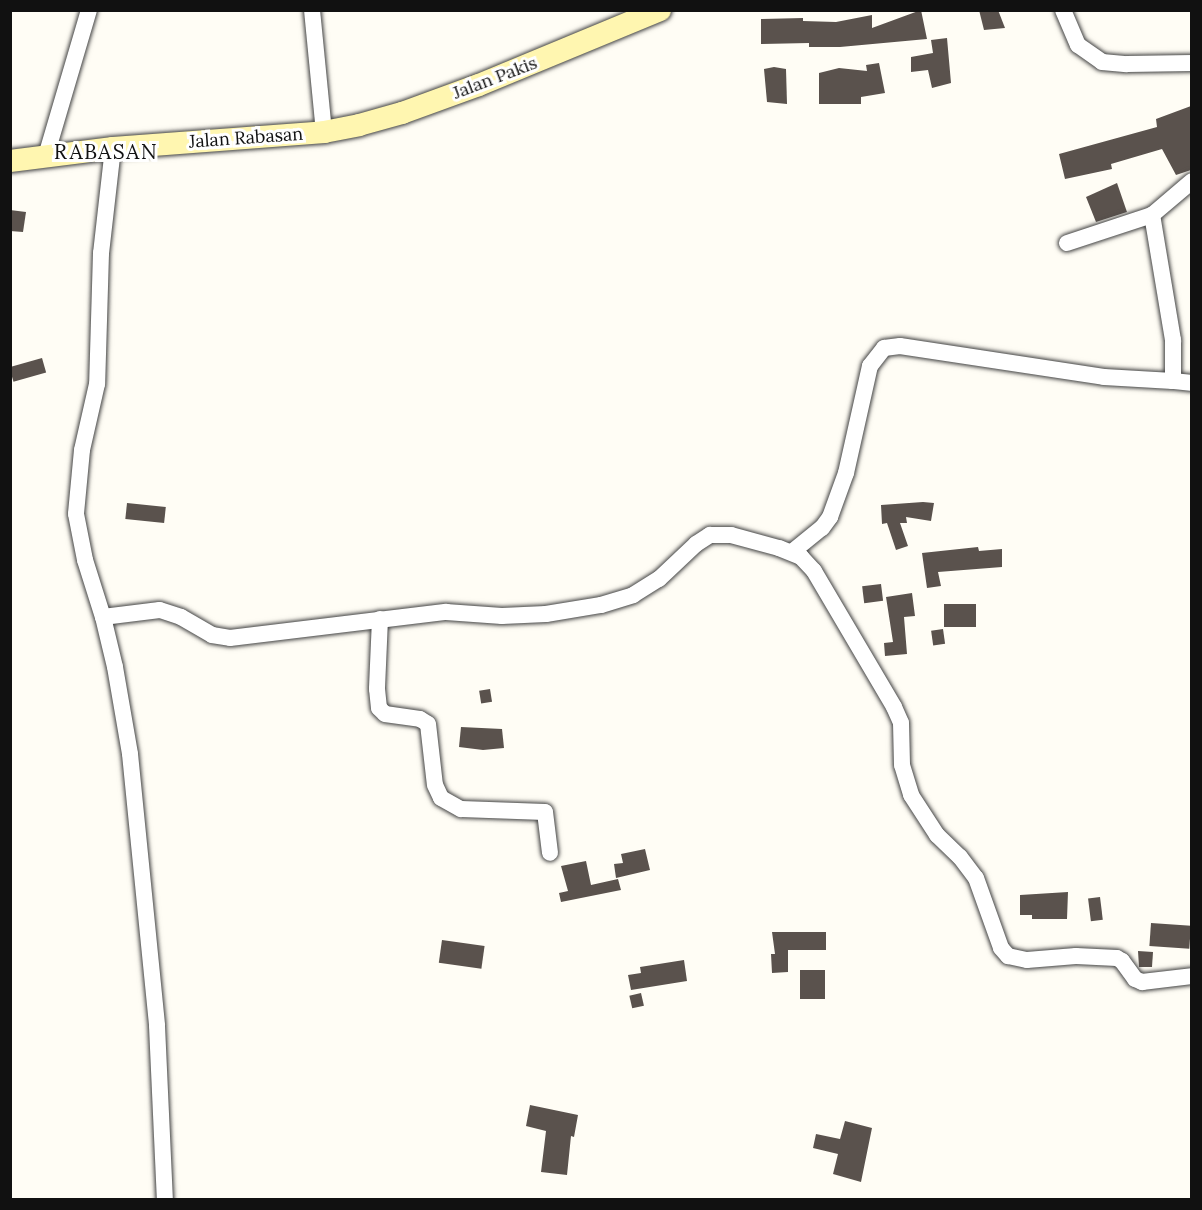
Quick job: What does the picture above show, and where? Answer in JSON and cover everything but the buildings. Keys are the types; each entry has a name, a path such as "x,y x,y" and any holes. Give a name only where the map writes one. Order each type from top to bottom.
{"street":[{"path":"46,156 89,10"},
{"name":"Jalan Rabasan","path":"10,161 112,148 324,132 312,10"},
{"name":"Jalan Pakis","path":"324,132 402,113 660,10"},
{"path":"1063,10 1078,45 1102,62 1191,63"},
{"path":"112,148 101,253 97,384 82,450 76,514 85,560 103,617 134,779 148,952 157,1026 165,1200"},
{"path":"1067,243 1152,215 1191,181"},
{"path":"1152,215 1173,340 1173,381"},
{"path":"792,552 822,528 830,517 846,473 870,366 884,348 900,346 1104,377 1191,383"},
{"path":"103,617 160,610 181,617 212,635 230,638 446,612 502,616 546,614 601,605 633,595 646,588 710,535 731,535 792,552 806,560 814,571 898,714 902,729 902,765 911,795 937,835 966,864 976,878 1001,948 1008,956 1027,960 1076,956 1117,958 1122,961 1135,979 1142,982 1191,976"},
{"path":"380,619 377,689 379,708 385,714 420,719 428,724 438,795 461,809 545,812 550,853"}],"district":[{"name":"RABASAN","path":"106,152"}]}
